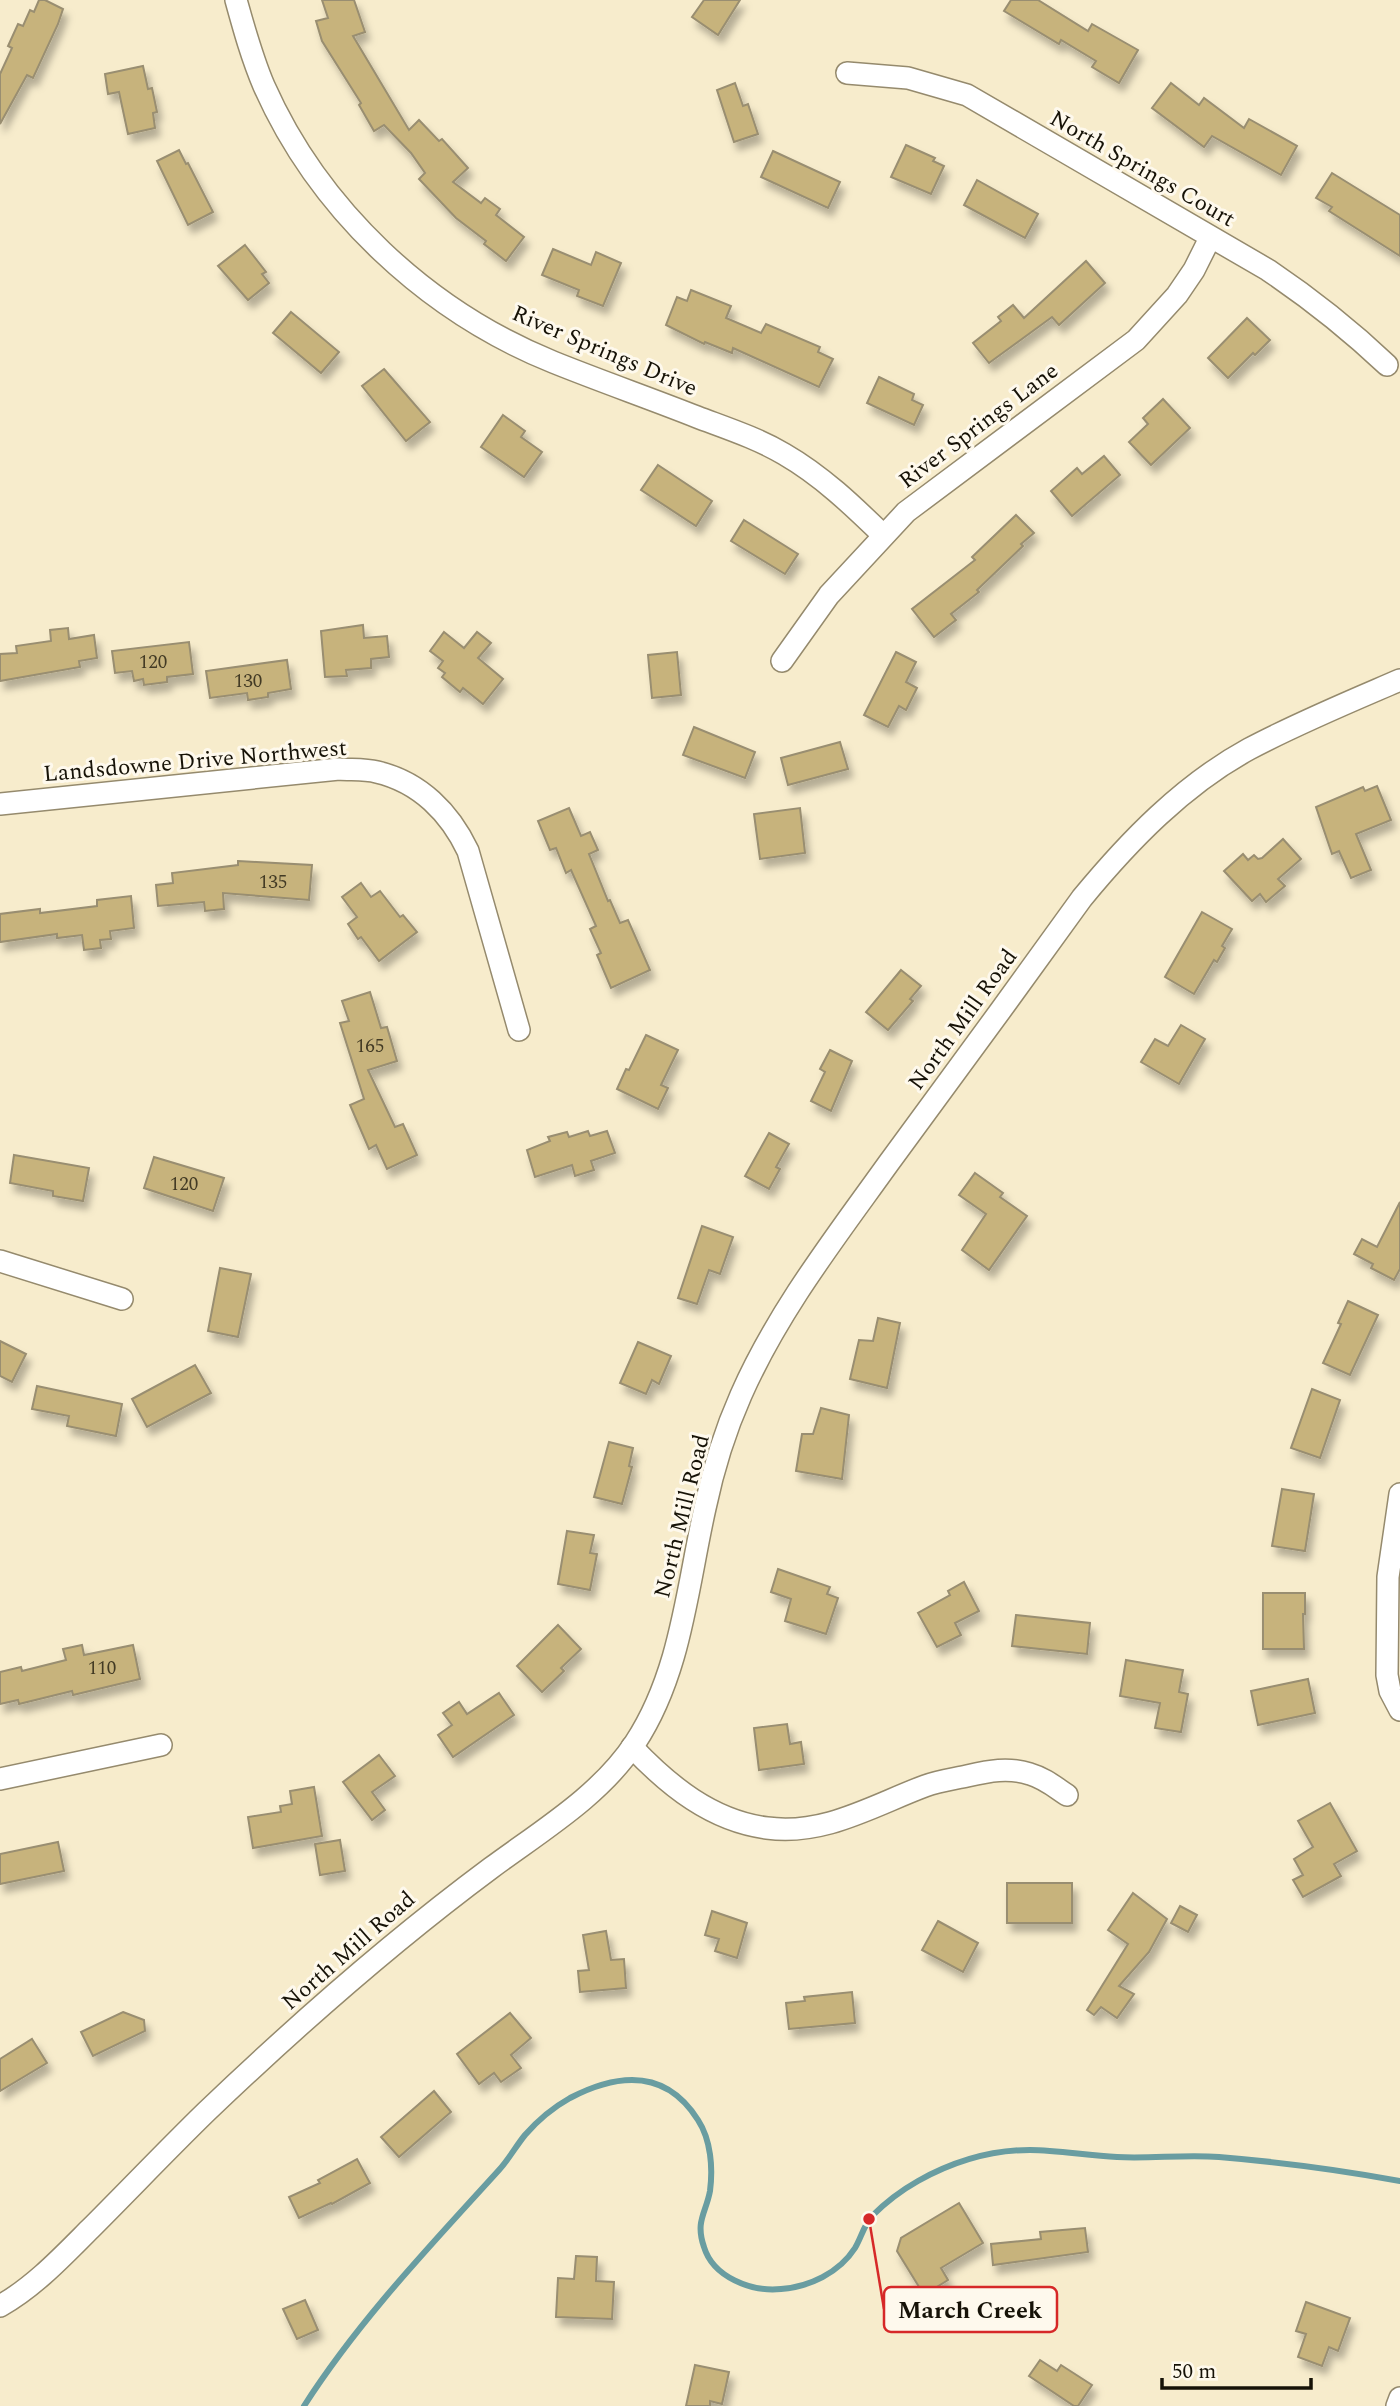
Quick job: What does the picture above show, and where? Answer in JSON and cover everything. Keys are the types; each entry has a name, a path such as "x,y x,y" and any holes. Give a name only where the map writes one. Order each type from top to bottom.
{"street":[{"name":"River Springs Drive","path":"236,0 251,53 265,87 310,168 338,205 375,246 438,299 509,342 551,361 751,438 784,454 837,490 883,535"},
{"name":"North Springs Court","path":"847,73 908,78 967,95 1268,270 1308,297 1387,365"},
{"name":"River Springs Lane","path":"782,661 829,595 906,512 1136,340 1177,295 1194,270 1210,238"},
{"name":"North Mill Road","path":"0,2306 56,2264 206,2112 338,1990 438,1908 584,1799 610,1774 651,1717 665,1685 685,1612 708,1495 740,1398 768,1339 811,1270 1082,898 1117,855 1178,798 1246,751 1296,725 1400,680"},
{"name":"Landsdowne Drive Northwest","path":"0,804 339,769 376,772 401,780 424,793 444,812 464,843 519,1030"},
{"path":"0,1261 122,1299"},
{"path":"1400,1494 1388,1577 1387,1675 1390,1691 1400,1710"},
{"path":"0,1779 161,1745"},
{"path":"632,1747 661,1777 695,1802 736,1821 767,1828 797,1829 831,1824 928,1784 992,1770 1032,1774 1051,1783 1067,1796"},
{"path":"1397,2406 1400,2398"}],"building":[{"path":"39,0 45,0 63,9 33,78 27,75 0,124 0,74 12,48 8,46 18,24 23,26 30,10 34,12"},
{"path":"322,0 354,0 365,32 353,36 409,130 419,120 439,141 442,139 468,168 453,182 481,203 485,198 500,209 496,215 524,237 506,261 484,244 486,241 456,218 419,179 425,173 411,153 384,125 374,131 359,105 361,103 322,41 316,21 328,18"},
{"path":"704,0 740,0 718,35 692,17"},
{"path":"1011,0 1038,0 1088,31 1092,24 1138,50 1119,83 1092,67 1096,61 1061,40 1059,44 1004,11"},
{"path":"143,66 148,89 152,88 157,112 153,113 155,128 128,134 119,92 108,94 105,74"},
{"path":"735,83 743,106 748,104 758,134 734,142 717,90"},
{"path":"1171,83 1199,105 1204,98 1244,128 1249,119 1297,146 1281,175 1212,136 1204,147 1152,108"},
{"path":"906,145 935,158 933,161 944,166 931,194 891,177"},
{"path":"179,150 213,212 188,225 157,161"},
{"path":"773,151 840,182 828,208 761,177"},
{"path":"1332,173 1400,215 1400,256 1329,211 1332,207 1316,198"},
{"path":"977,180 1038,214 1025,238 964,205"},
{"path":"245,245 266,272 262,274 269,283 248,300 218,266"},
{"path":"553,249 591,265 596,252 621,263 603,306 577,296 579,290 542,275"},
{"path":"1086,261 1105,283 1059,325 1052,317 989,363 973,343 1001,321 998,317 1013,305 1024,318"},
{"path":"691,290 731,306 726,318 761,333 766,324 820,347 818,352 833,359 819,387 733,348 732,353 705,342 704,344 666,325 677,297 687,301"},
{"path":"291,312 339,352 321,373 273,333"},
{"path":"1247,318 1270,340 1228,378 1208,358"},
{"path":"384,369 430,422 406,441 362,386"},
{"path":"879,377 914,394 912,400 923,405 914,425 867,403"},
{"path":"1163,399 1190,428 1151,465 1129,442 1148,424 1143,418"},
{"path":"503,415 525,431 521,437 542,452 524,477 481,447"},
{"path":"1104,456 1120,475 1072,516 1051,491 1077,468 1082,474"},
{"path":"658,465 712,501 696,526 641,490"},
{"path":"1016,515 1034,533 977,590 979,592 951,614 956,620 934,637 912,609 975,560 972,557"},
{"path":"744,520 798,554 785,574 731,541"},
{"path":"363,625 364,638 387,636 389,657 371,659 371,668 346,670 347,676 325,677 321,631"},
{"path":"68,628 69,639 94,635 97,658 79,661 80,667 0,681 0,654 17,653 16,646 51,641 50,630"},
{"path":"444,632 464,648 477,632 491,643 478,658 503,679 483,704 463,688 460,692 442,677 445,673 438,668 443,661 430,651"},
{"path":"189,642 193,674 167,677 167,682 144,685 143,679 134,681 132,671 115,673 112,651"},
{"path":"677,652 681,695 652,698 648,655"},
{"path":"896,652 916,662 906,682 917,688 906,710 899,706 888,727 864,715"},
{"path":"287,660 291,689 248,700 247,693 210,698 206,671"},
{"path":"694,727 755,752 745,778 683,755"},
{"path":"840,742 848,769 788,785 781,758"},
{"path":"1377,786 1391,820 1356,834 1371,870 1351,878 1339,851 1332,854 1316,807 1363,787 1365,791"},
{"path":"569,808 581,836 590,832 598,850 589,854 608,901 610,900 620,923 628,920 650,970 611,988 597,955 601,953 590,929 596,926 571,870 566,873 556,848 550,850 538,821"},
{"path":"800,808 805,853 760,859 754,814"},
{"path":"1283,839 1301,859 1278,879 1285,886 1266,902 1260,894 1252,901 1224,871 1243,854 1248,860 1254,855 1258,859 1262,858"},
{"path":"238,861 312,865 309,900 223,893 224,909 205,911 204,902 158,906 156,885 173,883 172,873 238,865"},
{"path":"361,883 371,897 380,891 400,917 403,915 417,932 379,961 348,924 357,917 342,897"},
{"path":"131,896 134,928 110,931 111,939 100,940 101,948 84,950 82,935 57,938 57,934 0,942 0,914 40,909 40,913 97,906 97,900"},
{"path":"1202,912 1232,929 1217,962 1214,960 1194,994 1165,977"},
{"path":"901,970 921,986 910,999 913,1001 888,1030 866,1012"},
{"path":"370,992 381,1028 387,1027 397,1061 368,1070 395,1127 403,1124 417,1155 387,1169 376,1145 369,1149 350,1105 364,1099 340,1023 349,1021 342,1001"},
{"path":"1181,1025 1205,1039 1179,1084 1141,1062 1155,1039 1168,1046"},
{"path":"646,1035 678,1050 661,1085 668,1088 658,1109 617,1089"},
{"path":"830,1050 852,1061 831,1111 811,1101 825,1072 820,1069"},
{"path":"588,1131 590,1136 607,1131 615,1153 591,1161 594,1170 575,1176 572,1165 535,1177 527,1150 550,1141 548,1137 567,1132 569,1137"},
{"path":"769,1133 789,1144 776,1167 780,1169 769,1189 745,1176"},
{"path":"14,1155 89,1168 83,1201 53,1196 53,1191 10,1183"},
{"path":"154,1157 224,1178 213,1211 144,1188"},
{"path":"975,1173 1003,1193 1000,1197 1027,1216 989,1270 962,1250 986,1214 959,1195"},
{"path":"1400,1202 1400,1269 1394,1280 1371,1268 1373,1264 1354,1254 1362,1239 1377,1247"},
{"path":"702,1226 733,1237 720,1274 709,1270 697,1304 678,1298"},
{"path":"220,1268 251,1274 238,1337 208,1331"},
{"path":"1348,1301 1378,1315 1350,1375 1323,1363 1341,1324 1338,1323"},
{"path":"878,1318 900,1323 887,1388 850,1379 859,1340 873,1341"},
{"path":"0,1341 26,1354 12,1382 0,1376"},
{"path":"638,1342 671,1356 659,1384 652,1380 646,1394 620,1383"},
{"path":"195,1365 211,1393 147,1427 132,1399"},
{"path":"37,1386 122,1404 116,1436 67,1426 69,1416 32,1409"},
{"path":"1312,1389 1340,1400 1320,1458 1291,1448"},
{"path":"821,1408 849,1415 842,1479 796,1471 802,1434 813,1434"},
{"path":"609,1442 633,1448 629,1466 632,1467 622,1504 594,1497"},
{"path":"1282,1489 1314,1494 1305,1551 1272,1546"},
{"path":"567,1531 594,1535 590,1553 597,1554 590,1590 558,1584"},
{"path":"778,1569 830,1587 827,1594 838,1598 826,1634 785,1621 791,1599 771,1592"},
{"path":"964,1582 979,1611 955,1623 961,1635 937,1647 918,1613 950,1595 948,1591"},
{"path":"1263,1593 1305,1593 1304,1649 1263,1649"},
{"path":"1016,1615 1090,1623 1087,1654 1012,1646"},
{"path":"558,1625 581,1649 561,1668 564,1671 542,1692 517,1666"},
{"path":"82,1645 84,1655 133,1645 140,1679 73,1695 72,1691 19,1704 18,1700 0,1704 0,1672 21,1667 22,1671 66,1660 63,1649"},
{"path":"1126,1660 1183,1670 1179,1692 1188,1694 1181,1732 1155,1728 1160,1703 1120,1696"},
{"path":"1308,1679 1315,1713 1258,1725 1251,1691"},
{"path":"499,1693 514,1715 453,1757 438,1735 452,1725 443,1713 459,1702 467,1714"},
{"path":"787,1724 790,1744 801,1742 804,1764 759,1770 754,1728"},
{"path":"379,1755 395,1776 372,1792 385,1810 372,1820 343,1782"},
{"path":"314,1787 322,1836 253,1848 248,1817 281,1812 280,1806 292,1804 290,1791"},
{"path":"1330,1803 1357,1851 1334,1864 1341,1876 1303,1897 1293,1880 1303,1875 1294,1859 1313,1847 1298,1821"},
{"path":"340,1840 345,1871 320,1875 315,1844"},
{"path":"58,1842 64,1871 0,1884 0,1854"},
{"path":"1007,1883 1072,1883 1072,1923 1007,1923"},
{"path":"1133,1893 1167,1919 1149,1952 1119,1986 1134,1994 1117,2018 1101,2007 1094,2015 1087,2010 1128,1944 1108,1930"},
{"path":"1180,1906 1197,1915 1188,1932 1171,1923"},
{"path":"712,1911 747,1923 737,1958 715,1951 719,1939 705,1935"},
{"path":"938,1921 978,1943 963,1972 922,1950"},
{"path":"606,1931 611,1960 624,1959 626,1988 580,1992 578,1971 589,1970 583,1935"},
{"path":"852,1992 855,2023 789,2029 786,2003 805,2001 804,1997"},
{"path":"123,2012 144,2020 145,2031 93,2056 81,2032"},
{"path":"510,2013 531,2038 511,2055 521,2068 501,2082 494,2073 479,2084 457,2054"},
{"path":"32,2039 47,2063 0,2091 0,2059"},
{"path":"434,2091 451,2112 399,2157 381,2137"},
{"path":"357,2159 370,2183 299,2218 289,2197 320,2183 318,2180"},
{"path":"959,2203 983,2243 941,2268 948,2280 924,2295 897,2251 901,2238"},
{"path":"1085,2228 1088,2252 993,2265 991,2244 1041,2239 1040,2232"},
{"path":"576,2256 597,2257 596,2281 614,2282 612,2319 556,2317 558,2278 574,2279"},
{"path":"305,2300 318,2330 297,2339 283,2309"},
{"path":"1306,2302 1350,2318 1338,2351 1329,2347 1322,2366 1298,2357 1306,2334 1296,2331"},
{"path":"1040,2360 1057,2371 1061,2365 1092,2385 1078,2406 1029,2376"},
{"path":"695,2365 729,2372 722,2404 710,2401 710,2406 686,2406"}],"waterway":[{"path":"304,2406 372,2313 499,2170 530,2129 570,2098 606,2084 640,2080 656,2084 685,2103 698,2120 706,2136 711,2164 710,2191 701,2224 704,2247 709,2258 724,2274 758,2288 792,2288 822,2277 841,2265 855,2248 872,2216 900,2193 944,2168 1001,2152 1030,2150 1117,2157 1219,2157 1400,2181"}],"place":[{"name":"March Creek","path":"869,2219"}]}
